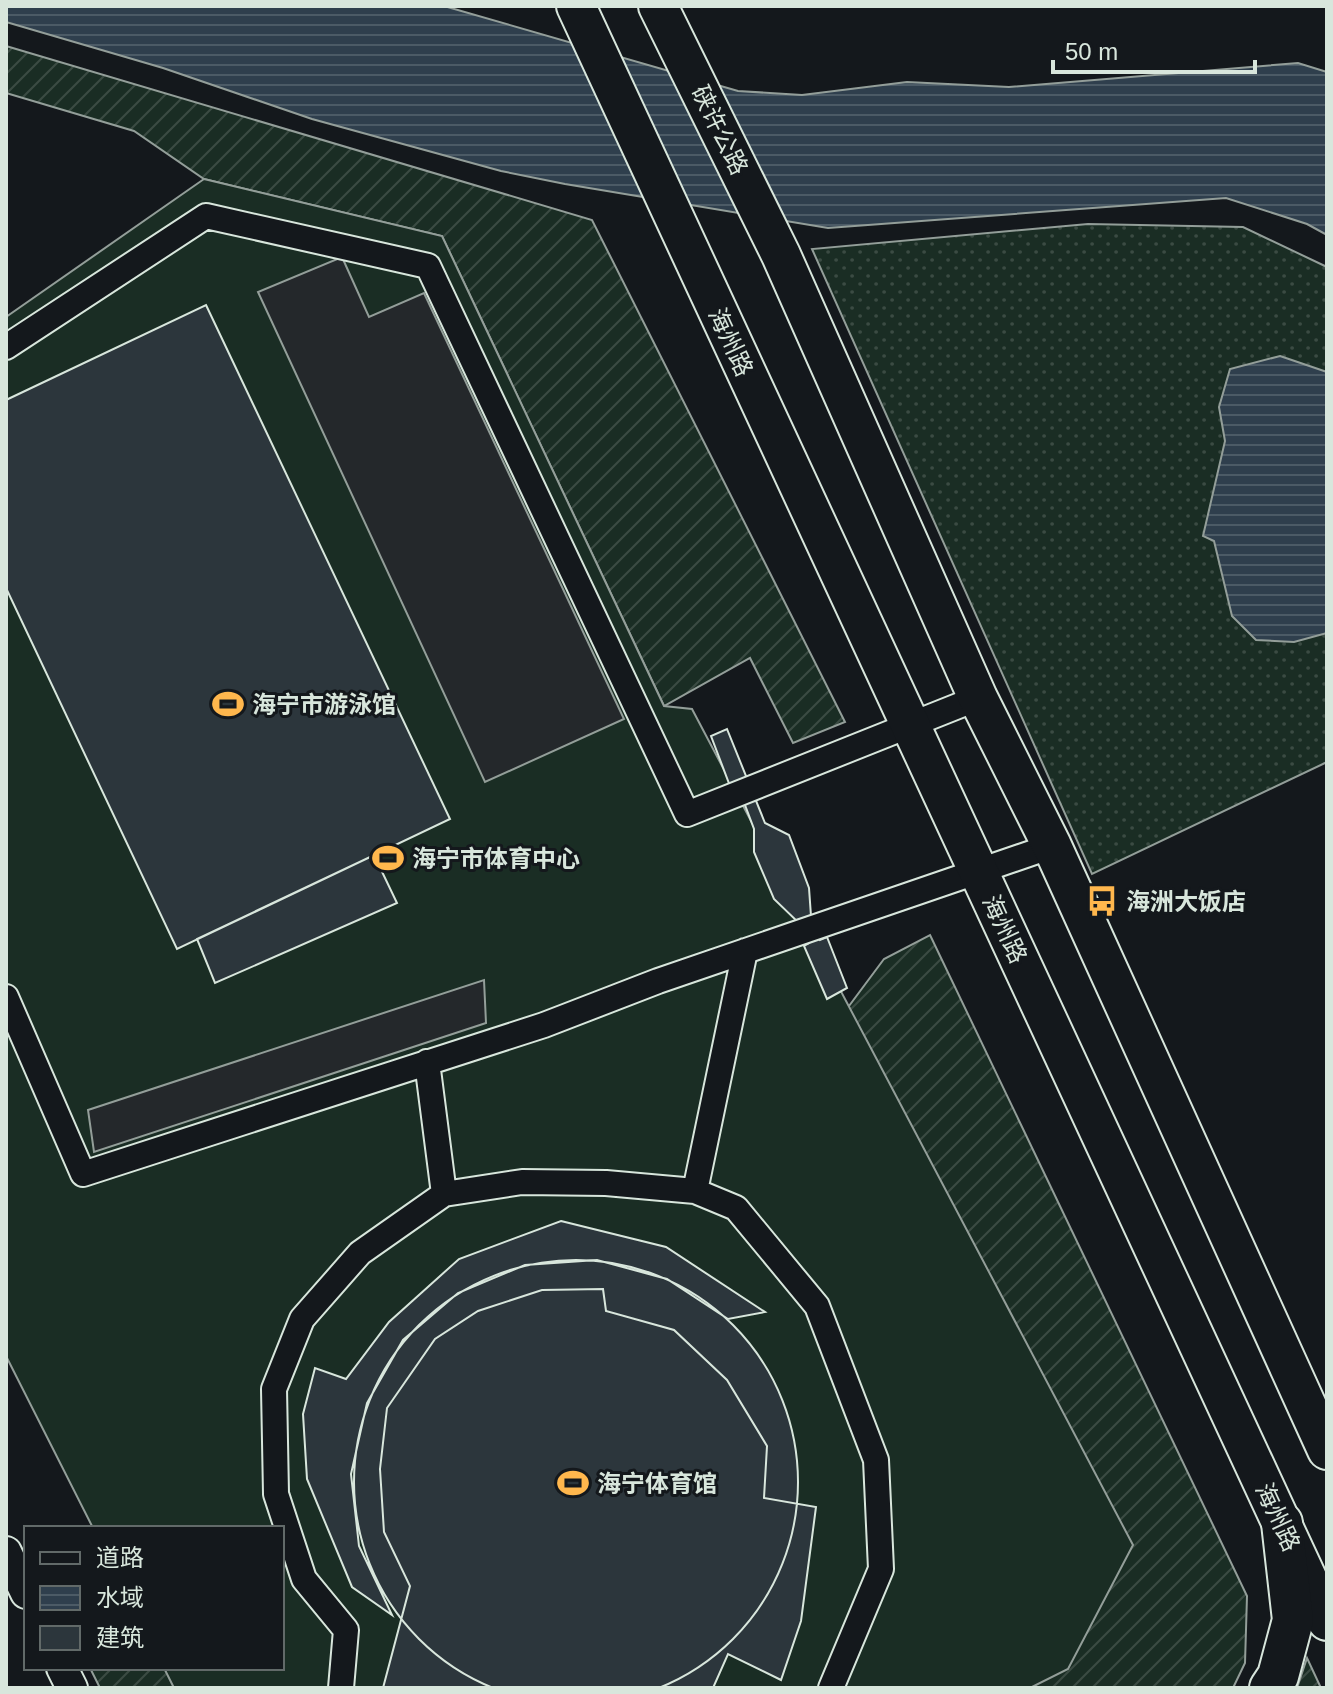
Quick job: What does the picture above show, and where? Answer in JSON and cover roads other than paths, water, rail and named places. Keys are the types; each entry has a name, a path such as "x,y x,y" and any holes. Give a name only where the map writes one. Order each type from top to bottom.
{"highway":[{"path":"1270,1688 1278,1676 1293,1620 1282,1523"}],"main road":[{"name":"海州路","path":"576,6 1327,1621"},
{"name":"硖许公路","path":"658,6 781,255 978,698"},
{"path":"978,698 1052,846 1327,1450"}],"street":[{"path":"6,347 206,216 428,266 687,814 978,698"},
{"path":"6,997 83,1174 544,1025 658,981 1052,846"},
{"path":"695,1191 745,951"},
{"path":"427,1062 444,1194"},
{"path":"341,1688 346,1630 304,1579 276,1494 274,1389 302,1319 360,1253 444,1194 522,1182 606,1183 695,1191 736,1208 817,1306 876,1460 881,1569 835,1685 831,1688"},
{"path":"6,1552 24,1589"},
{"path":"63,1670 72,1688"}],"water":[{"path":"6,6 444,6 738,91 802,95 907,82 1009,87 1298,63 1327,72 1327,235 1307,224 1226,198 828,228 565,184 501,171 312,119 163,68 6,22"},
{"path":"1280,356 1327,372 1327,633 1294,642 1256,640 1232,616 1214,541 1203,536 1225,441 1219,407 1230,369"}],"place":[{"name":"海宁市游泳馆","path":"228,704"},
{"name":"海宁市体育中心","path":"388,858"},
{"name":"海洲大饭店","path":"1102,901"},
{"name":"海宁体育馆","path":"573,1483"}]}
